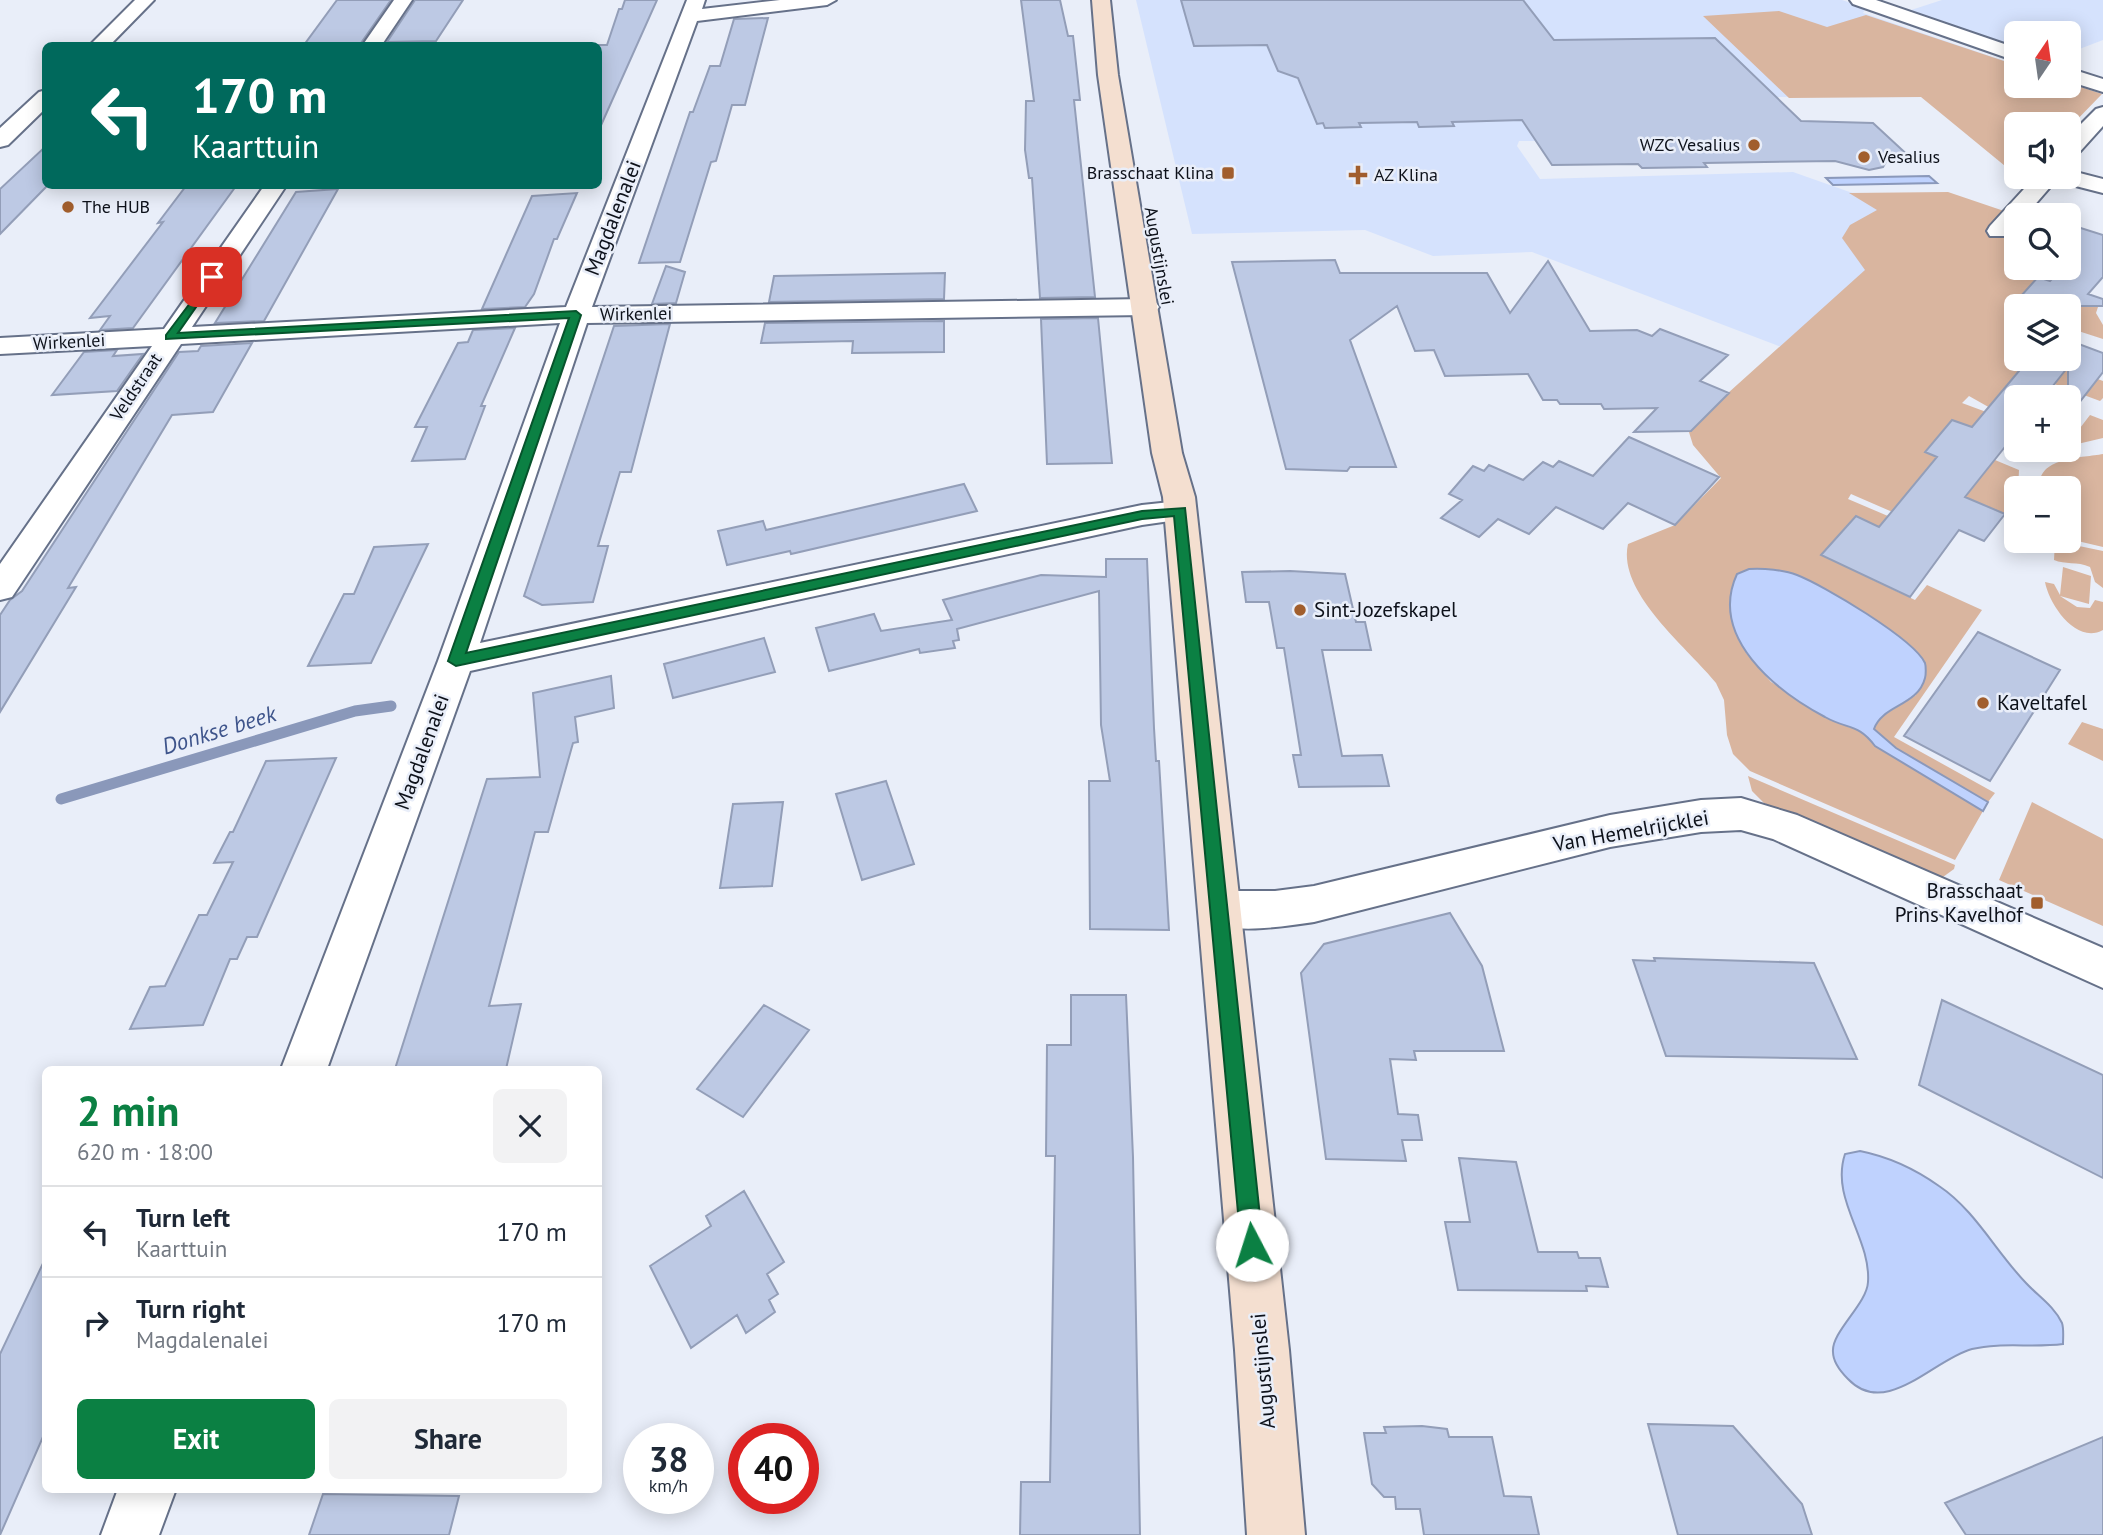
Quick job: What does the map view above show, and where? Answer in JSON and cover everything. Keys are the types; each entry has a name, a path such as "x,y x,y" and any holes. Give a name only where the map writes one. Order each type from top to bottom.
{"street":[{"path":"102,42 145,0"},
{"path":"374,42 403,0"},
{"path":"693,8 827,0"},
{"path":"1859,0 2004,51"},
{"name":"Magdalenalei","path":"305,1066 456,661 576,315 693,8"},
{"name":"Augustijnslei","path":"1103,10 1108,75 1167,453 1180,504 1261,1337 1276,1535"},
{"name":"Augustijnslei","path":"1103,10 1118,45 1126,75 1184,392 1186,455 1180,504"},
{"path":"2081,78 2103,86"},
{"path":"0,140 42,100"},
{"path":"2081,137 2103,113"},
{"path":"2081,181 2103,187"},
{"name":"Veldstraat","path":"0,589 273,189"},
{"path":"1999,231 2036,189"},
{"name":"Wirkenlei","path":"0,346 576,315 1146,307"},
{"path":"456,661 1142,515 1180,504"},
{"name":"Van Hemelrijcklei","path":"1219,909 1275,909 1314,904 1610,831 1701,816 1741,814 1783,826 2103,969"},
{"path":"130,1535 146,1493"}],"shaded area":[{"name":"AZ Klina","path":"1136,0 1842,0 1866,8 1863,13 2004,61 2004,95 1660,98 1540,141 1519,141 1517,146 1540,179 1793,172 1926,219 1797,353 1532,252 1433,256 1365,230 1192,234"},
{"path":"1942,0 2103,0 2103,40 2081,48 2081,21 2004,21 2004,46 1908,11"},
{"path":"1779,11 1827,27 1866,15 2004,61 2004,98 2081,98 2081,87 2102,94 2081,116 2081,112 2004,112 2004,165 1921,97 1789,98 1703,16"},
{"name":"AZ Klina","path":"2081,87 2101,94 2081,94"},
{"path":"1929,176 1937,183 1833,185 1826,178"},
{"path":"1948,192 2004,211 1992,225 2004,229 2004,280 2081,280 2081,264 2103,257 2100,280 2091,280 2044,294 2004,294 2004,371 2019,371 2009,385 2004,385 2004,392 1992,409 1969,396 1962,403 2004,419 2004,440 1952,420 1926,452 1982,475 1995,460 2019,470 2019,476 2004,476 2004,513 1920,478 1950,537 1851,494 1848,499 1949,542 1940,554 1856,517 1821,555 1915,600 1927,585 1982,610 1894,737 1995,793 1988,802 1896,748 1874,729 1878,719 1916,695 1910,645 1844,600 1746,653 1771,682 1848,727 1863,730 1875,746 1983,811 1955,860 1750,771 1733,754 1727,735 1724,700 1716,683 1643,600 1627,563 1628,544 1675,525 1721,478 1693,445 1688,429 1865,270 1842,238 1850,225 1877,210 1849,193"},
{"path":"2084,299 2099,304 2096,313 2103,325 2103,339 2081,332 2081,303"},
{"path":"2081,370 2103,381 2103,398 2100,401 2081,394 2081,385 2057,385 2019,371"},
{"path":"2090,415 2103,420 2103,438 2081,443 2081,427"},
{"path":"2103,454 2103,547 2081,542 2081,476 2042,476 2045,470 2053,465 2060,462 2081,462 2081,457"},
{"path":"2081,546 2103,551 2103,588 2095,582 2090,567 2054,560 2054,553 2081,553"},
{"path":"2063,567 2091,576 2089,604 2060,596 2077,607 2090,608 2095,600 2103,602 2103,630 2083,632 2065,620 2058,611 2045,582 2054,584 2060,595"},
{"path":"1749,569 1780,571 1810,581 1887,627 1917,653 1926,666 1921,687 1908,700 1884,715 1874,729 1896,748 1988,802 1983,811 1875,746 1858,730 1833,721 1806,706 1768,677 1739,640 1732,619 1730,597 1737,574"},
{"path":"2082,722 2103,729 2103,761 2068,744"},
{"path":"1748,776 1955,865 1954,869 1943,877 1919,874 1764,803 1752,791"},
{"path":"2032,802 2103,839 2103,926 1999,880"},
{"path":"1860,1151 1892,1160 1911,1169 1939,1186 1964,1207 2015,1271 2055,1311 2063,1325 2063,1344 1972,1349 1910,1383 1878,1393 1863,1390 1848,1379 1834,1360 1834,1344 1862,1299 1868,1282 1864,1250 1846,1203 1842,1171 1845,1154"}],"building":[{"path":"337,0 391,0 362,42 306,42"},
{"path":"415,0 463,0 436,41 387,42"},
{"path":"625,0 657,0 602,123 602,45 607,45 619,9 622,9"},
{"path":"1021,0 1060,0 1068,36 1073,36 1080,100 1074,100 1095,297 1040,298 1032,178 1029,178 1025,150 1026,101 1034,101"},
{"path":"1181,0 1523,0 1554,40 1715,38 1801,121 1873,123 1913,160 1887,160 1883,167 1869,170 1835,161 1704,163 1707,167 1642,168 1638,164 1552,165 1522,120 1452,122 1454,126 1419,127 1417,122 1359,123 1361,127 1325,128 1323,123 1317,124 1298,78 1278,71 1267,45 1194,46"},
{"path":"768,18 745,105 732,105 716,161 711,162 680,262 639,263 690,112 693,112 710,66 720,66 734,19"},
{"path":"42,150 44,189 0,234 0,189"},
{"path":"184,189 234,189 133,328 100,330 110,316 90,318 163,222 158,223"},
{"path":"338,189 264,321 215,323 296,192"},
{"path":"577,193 557,239 554,239 534,294 525,307 482,309 532,196"},
{"path":"2081,228 2103,235 2103,277 2088,294 2103,299 2103,306 2081,306 2081,294 2023,294 2035,280 2081,280"},
{"path":"1335,260 1340,273 1487,273 1510,313 1548,261 1590,331 1637,330 1652,336 1660,329 1728,355 1700,381 1729,393 1691,431 1634,432 1657,408 1604,409 1601,404 1560,404 1557,400 1543,400 1528,374 1445,376 1434,350 1415,351 1397,306 1350,340 1396,467 1350,467 1347,471 1286,469 1232,262"},
{"path":"666,266 685,272 676,303 652,304"},
{"path":"945,273 944,299 769,302 774,276"},
{"path":"1098,318 1112,463 1047,464 1041,319"},
{"path":"944,321 944,352 852,353 853,341 761,343 765,323"},
{"path":"670,324 631,472 620,472 598,546 608,546 593,602 542,605 524,596 614,326"},
{"path":"515,328 481,406 485,406 465,459 412,461 427,427 415,427 458,343 468,342 473,330"},
{"path":"252,343 213,412 172,415 68,588 76,587 0,712 0,615 10,600 22,591 179,352 198,351 201,346"},
{"path":"2081,345 2103,353 2103,372 2081,400 2081,385 2068,385 2068,371 2081,371"},
{"path":"117,350 113,356 143,354 117,391 52,395 84,352"},
{"path":"2019,371 2065,371 2054,385 2007,385"},
{"path":"2004,389 2004,448 1965,497 2004,514 1984,541 1959,530 1910,597 1821,555 1856,516 1879,527 1937,457 1925,452 1952,420 1972,427"},
{"path":"1629,437 1719,477 1675,525 1628,503 1603,529 1556,507 1529,534 1498,519 1479,537 1441,518 1462,500 1449,494 1473,466 1484,471 1489,465 1523,480 1543,462 1553,467 1559,461 1593,476"},
{"path":"964,484 977,511 791,554 790,551 727,565 718,531 763,521 766,530"},
{"path":"428,544 371,663 308,666 344,594 354,594 374,547"},
{"path":"1106,559 1147,559 1154,728 1156,761 1159,761 1169,930 1090,929 1089,781 1110,781 1101,725 1099,591 957,629 959,640 953,641 955,648 920,653 919,649 829,671 816,628 874,614 881,631 952,620 943,600 1041,575 1106,577"},
{"path":"1242,572 1345,574 1356,622 1365,622 1371,650 1322,650 1342,756 1382,755 1389,786 1299,787 1293,755 1301,755 1284,648 1277,648 1269,602 1246,602"},
{"name":"Kaveltafel","path":"1978,632 2060,670 1990,781 1904,736"},
{"path":"764,638 775,672 673,698 664,664"},
{"path":"611,676 614,708 575,717 578,742 573,743 548,832 535,832 489,1006 521,1004 507,1066 396,1066 487,779 540,777 533,693"},
{"path":"336,758 257,937 247,937 237,959 230,959 203,1025 130,1029 150,987 165,986 199,915 207,915 233,862 214,863 230,832 233,832 266,761"},
{"path":"886,781 914,864 862,880 836,794"},
{"path":"783,802 772,886 720,888 733,804"},
{"path":"1450,913 1482,966 1504,1051 1414,1051 1416,1060 1390,1059 1398,1114 1418,1115 1422,1140 1402,1140 1406,1161 1326,1159 1301,973 1324,944"},
{"path":"1654,958 1814,963 1857,1059 1666,1056 1633,960 1655,961"},
{"path":"1071,995 1126,995 1133,1157 1140,1535 1020,1535 1021,1482 1050,1482 1055,1156 1046,1156 1047,1045 1071,1045"},
{"path":"1942,1000 2103,1075 2103,1178 1919,1085"},
{"path":"764,1005 809,1030 743,1117 697,1089"},
{"path":"1459,1158 1516,1162 1538,1252 1577,1252 1579,1258 1600,1258 1608,1287 1586,1286 1587,1291 1458,1290 1445,1222 1470,1222"},
{"path":"744,1191 784,1262 767,1274 778,1294 769,1300 775,1312 746,1333 737,1315 691,1348 650,1266 711,1226 706,1216"},
{"path":"42,1265 42,1439 0,1535 0,1354"},
{"path":"1648,1424 1733,1426 1802,1504 1812,1535 1678,1535"},
{"path":"1422,1426 1447,1429 1449,1437 1492,1437 1504,1496 1531,1497 1539,1535 1424,1535 1420,1509 1396,1509 1395,1497 1384,1497 1372,1484 1364,1433 1386,1433 1384,1427"},
{"path":"2103,1437 2103,1535 1966,1535 1945,1503"},
{"path":"323,1494 459,1496 449,1535 309,1535"}],"waterway":[{"name":"Donkse beek","path":"61,799 355,711 391,706"}],"place":[{"name":"WZC Vesalius","path":"1754,145"},
{"name":"Vesalius","path":"1864,157"},
{"name":"Brasschaat Klina","path":"1228,173"},
{"name":"AZ Klina","path":"1358,175"},
{"name":"The HUB","path":"68,207"},
{"name":"Sint-Jozefskapel","path":"1300,610"},
{"name":"Kaveltafel","path":"1983,703"},
{"name":"Brasschaat Prins Kavelhof","path":"2037,903"}],"route":[{"path":"212,277 170,337 576,315 456,661 1142,515 1180,511 1252,1245"}]}
